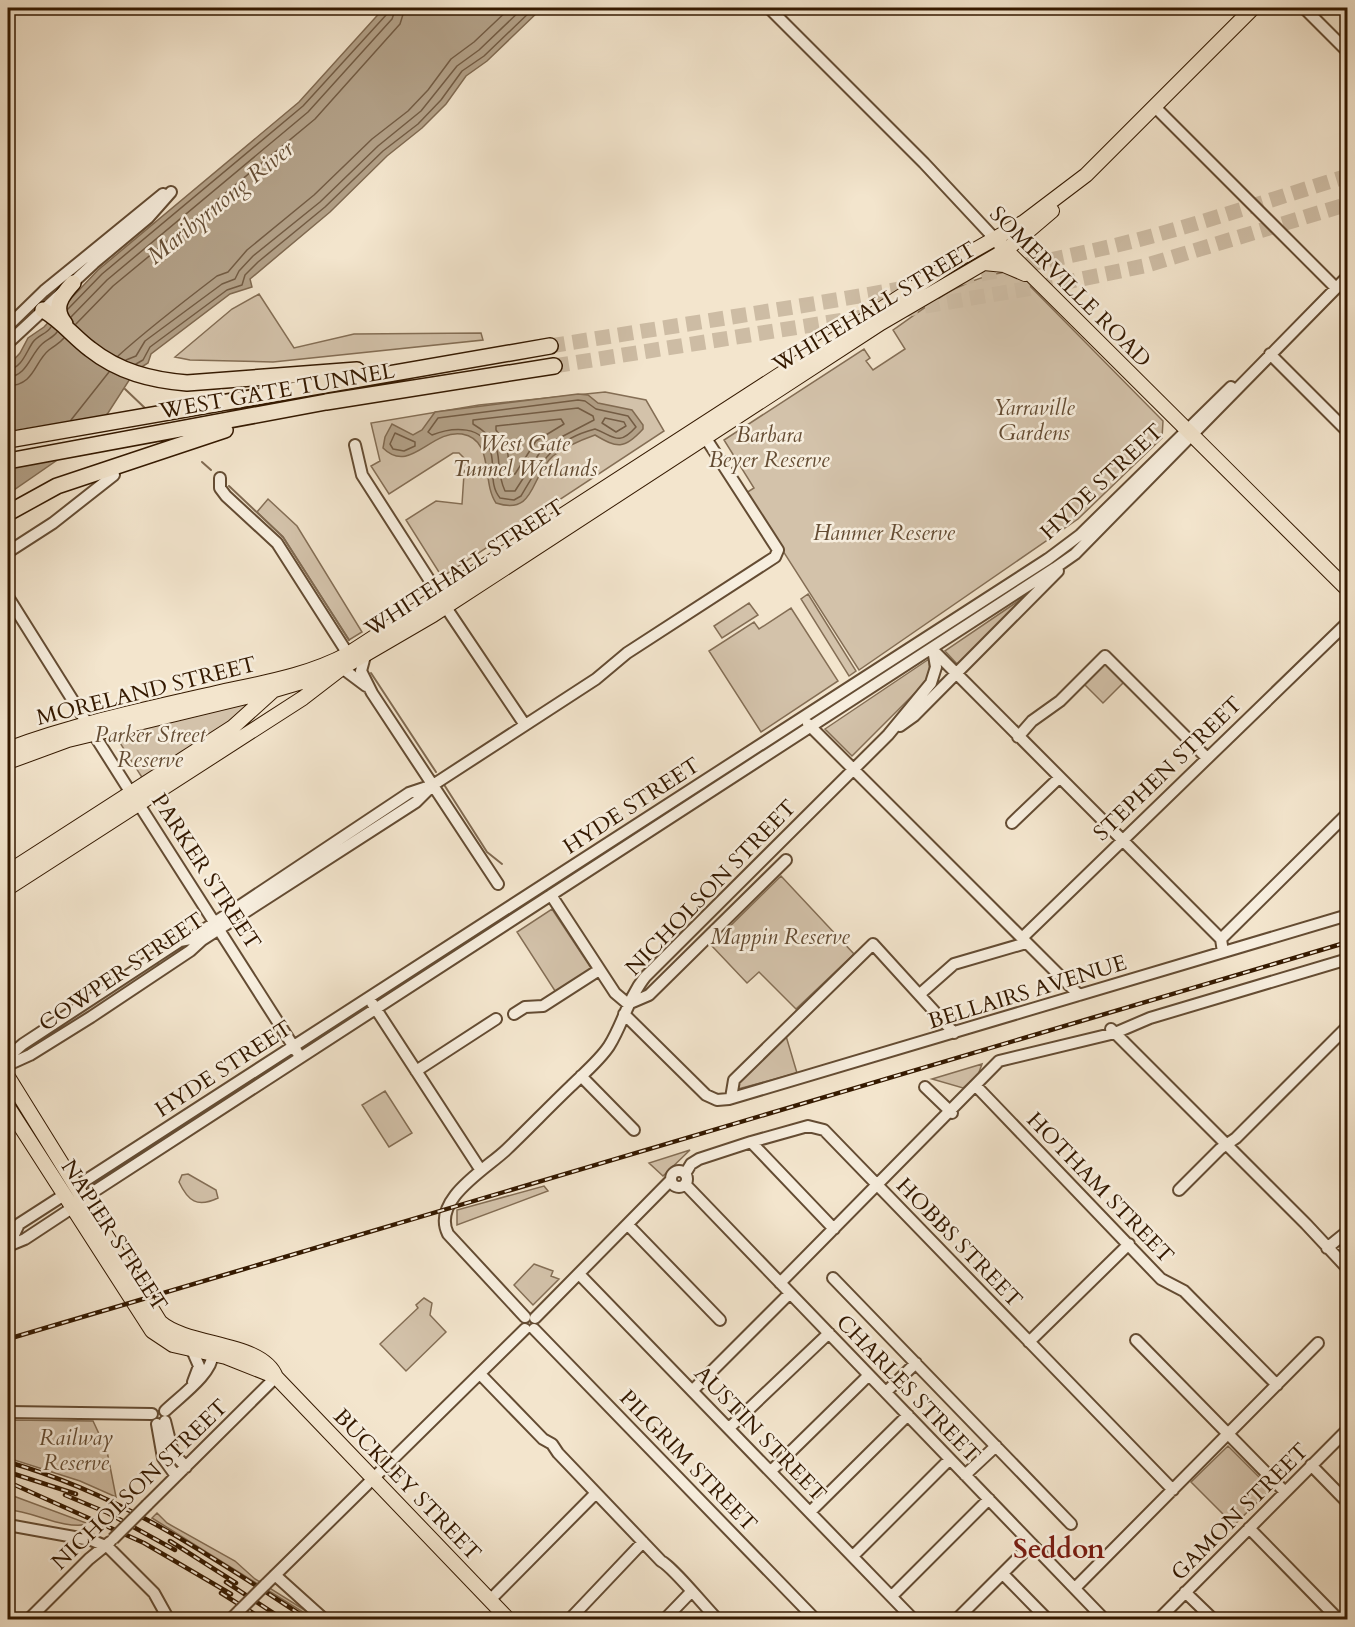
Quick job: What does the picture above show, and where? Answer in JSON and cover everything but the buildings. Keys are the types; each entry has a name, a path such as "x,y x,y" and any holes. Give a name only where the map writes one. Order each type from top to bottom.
{"highway":[{"path":"73,283 51,312 72,333 107,361 135,375 187,383 374,368 402,370"},
{"name":"WEST GATE TUNNEL","path":"8,440 550,346"},
{"name":"WEST GATE TUNNEL","path":"8,461 232,424 326,402 554,366"},
{"path":"8,513 57,486 232,424"}],"main road":[{"name":"WHITEHALL STREET","path":"702,432 881,322 1006,250 1049,214 1253,8"},
{"name":"WHITEHALL STREET","path":"8,872 303,698 342,668 364,656 442,600 702,432 949,265 1031,217 1086,175"},
{"name":"SOMERVILLE ROAD","path":"995,239 1347,591"},
{"path":"984,263 1011,267 1042,285"},
{"name":"WHITEHALL STREET","path":"296,674 320,667 348,654 442,600"},
{"name":"MORELAND STREET","path":"8,762 68,740 90,728 271,691 317,679 342,668"},
{"path":"271,691 296,674"},
{"name":"MORELAND STREET","path":"9,748 296,674"},
{"name":"WHITEHALL STREET","path":"8,888 240,722 271,691"},
{"path":"9,748 16,752 43,742 68,740"},
{"name":"NAPIER STREET","path":"8,1077 81,1192 153,1313 174,1332"},
{"name":"NAPIER STREET","path":"8,1107 72,1208 122,1281 147,1325 166,1341 194,1344"},
{"name":"HYDE STREET","path":"64,1195 81,1192"},
{"name":"HYDE STREET","path":"72,1208 81,1192"},
{"name":"BUCKLEY STREET","path":"174,1332 212,1353 276,1377"},
{"name":"BUCKLEY STREET","path":"194,1344 260,1360 270,1366 276,1377 509,1620"}],"street":[{"name":"SOMERVILLE ROAD","path":"769,8 924,163 995,239"},
{"path":"1304,8 1347,52"},
{"path":"1155,107 1335,287"},
{"path":"8,326 26,308 170,191 148,218 73,283"},
{"name":"HYDE STREET","path":"81,1192 301,1057 511,906 807,723 933,649 1075,554 1241,378 1255,369 1347,276"},
{"path":"26,308 51,312"},
{"path":"8,343 51,312"},
{"path":"1270,354 1347,432"},
{"name":"COWPER STREET","path":"8,1057 20,1045 82,1004 216,926 416,802 433,785 596,679 627,653 776,555 778,550 702,432"},
{"name":"HYDE STREET","path":"81,1192 294,1047 373,1004 518,917 1075,540 1189,432"},
{"path":"355,445 362,475 525,725"},
{"path":"8,552 53,523 114,475"},
{"path":"220,478 220,488 226,496 277,543 348,654"},
{"name":"NICHOLSON STREET","path":"890,732 910,719 953,672 1075,554"},
{"name":"PARKER STREET","path":"8,597 301,1057"},
{"name":"STEPHEN STREET","path":"920,994 954,964 1024,940 1206,757 1344,625 1347,616"},
{"path":"926,639 953,672 1221,939 1223,952"},
{"name":"NICHOLSON STREET","path":"448,1209 467,1181 499,1156 581,1076 609,1045 626,1009 645,977 890,732 934,676 936,662 933,649"},
{"path":"364,656 361,671 372,693 498,884"},
{"path":"1018,737 1039,716 1060,701 1105,656 1206,757"},
{"path":"342,668 357,678 372,693"},
{"path":"915,703 953,672"},
{"path":"807,723 1079,995"},
{"path":"1012,824 1059,778"},
{"path":"1221,939 1347,813"},
{"path":"551,895 626,1009 649,995 786,860"},
{"path":"511,906 518,917"},
{"name":"BELLAIRS AVENUE","path":"626,1009 706,1095 717,1100 731,1098 954,1033 1347,915"},
{"name":"COWPER STREET","path":"8,1065 30,1055 91,1017 216,926"},
{"path":"731,1098 734,1080 873,944 954,1033"},
{"path":"780,1283 977,1087 999,1061 1113,1031 1347,959"},
{"path":"514,1014 525,1006 543,1006 599,970"},
{"path":"373,1004 480,1169"},
{"path":"416,1071 496,1019"},
{"path":"1179,1190 1347,1026"},
{"path":"1113,1031 1227,1144 1347,1269"},
{"path":"581,1076 634,1130"},
{"path":"926,1087 951,1113"},
{"name":"HOTHAM STREET","path":"977,1087 1161,1279 1184,1291 1277,1385"},
{"name":"HOBBS STREET","path":"231,1619 628,1225 660,1194 679,1181 691,1164 699,1159 792,1129 816,1126 827,1132 1173,1490"},
{"path":"751,1142 834,1229"},
{"name":"CHARLES STREET","path":"679,1181 870,1375 1105,1620"},
{"name":"HYDE STREET","path":"8,1246 19,1224 64,1195"},
{"name":"HYDE STREET","path":"8,1246 25,1239 72,1208"},
{"name":"PILGRIM STREET","path":"448,1209 445,1223 448,1234 529,1323 816,1620"},
{"path":"628,1225 720,1320"},
{"path":"1327,1248 1347,1232"},
{"path":"1029,1342 1129,1244"},
{"name":"AUSTIN STREET","path":"579,1274 915,1620"},
{"path":"833,1278 1071,1524"},
{"path":"693,1389 790,1293"},
{"path":"729,1428 829,1333"},
{"path":"1136,1340 1285,1492"},
{"path":"1075,1588 1318,1343"},
{"path":"190,1387 199,1366 194,1344"},
{"path":"8,1412 160,1417 208,1369 213,1360 212,1353"},
{"path":"886,1392 916,1363"},
{"path":"480,1374 543,1439 552,1444 661,1561 670,1566 718,1620"},
{"path":"771,1471 870,1375"},
{"name":"NICHOLSON STREET","path":"28,1620 276,1377"},
{"path":"810,1512 908,1415"},
{"path":"160,1417 173,1452 186,1467"},
{"path":"160,1417 163,1458 176,1476"},
{"name":"GAMON STREET","path":"1158,1620 1347,1429"},
{"path":"965,1475 996,1446"},
{"path":"853,1556 950,1459"},
{"path":"1311,1465 1347,1503"},
{"path":"490,1600 596,1493"},
{"path":"892,1596 989,1499"},
{"path":"8,1525 110,1542 148,1586 169,1620"},
{"path":"1249,1528 1339,1620"},
{"path":"569,1620 643,1542"},
{"path":"965,1620 1035,1546"},
{"path":"275,1575 325,1620"},
{"path":"956,1620 1005,1576"},
{"path":"1005,1576 1048,1620"},
{"path":"664,1620 691,1592"},
{"path":"1185,1592 1214,1620"}],"green space":[{"path":"1010,271 1024,280 1163,421 1162,438 1078,519 859,670 746,493 754,488 724,440 864,349 870,358 866,361 873,370 905,349 893,330 961,286"},
{"path":"259,294 294,348 354,334 481,333 483,340 273,362 190,360 175,357 232,309"},
{"name":"West Gate Tunnel Wetlands","path":"605,392 646,400 664,431 442,577 406,520 436,501 462,504 465,459 459,453 453,453 389,494 371,466 380,461 371,423 479,405"},
{"path":"268,499 297,526 362,632 349,640 283,537 257,512"},
{"path":"1033,591 958,665 945,651"},
{"path":"808,594 856,671 849,676 801,599"},
{"path":"749,603 758,615 722,638 714,626"},
{"path":"791,608 838,681 761,732 709,651 754,622 759,629"},
{"path":"929,659 930,678 852,756 825,729"},
{"path":"1104,662 1124,682 1103,703 1083,683"},
{"name":"Parker Street Reserve","path":"249,701 251,705 243,712 143,779 115,735"},
{"name":"Mappin Reserve","path":"781,876 854,954 796,1009 759,972 747,983 711,945"},
{"path":"552,909 593,971 557,994 517,932"},
{"path":"158,961 158,966 26,1054 22,1053 23,1049"},
{"path":"786,1036 797,1073 738,1089 738,1082"},
{"path":"982,1064 978,1075 963,1088 932,1079"},
{"path":"385,1091 412,1133 389,1147 362,1105"},
{"path":"690,1150 663,1176 649,1163"},
{"path":"188,1174 216,1190 218,1198 199,1202 190,1198 179,1182 182,1175"},
{"path":"544,1186 548,1191 457,1225 457,1210"},
{"path":"534,1264 553,1271 551,1276 559,1279 533,1305 514,1285"},
{"path":"424,1298 432,1303 430,1315 446,1332 406,1371 380,1344 418,1308 416,1305"},
{"name":"Railway Reserve","path":"8,1420 93,1421 107,1451 116,1497 80,1481 8,1458"},
{"path":"1228,1446 1271,1489 1234,1525 1191,1482"},
{"path":"8,1494 89,1524 69,1524 8,1510"},
{"path":"157,1513 167,1523 235,1561 255,1579 319,1619 314,1619 152,1518"}],"water":[{"name":"Maribyrnong River","path":"384,8 542,8 487,61 466,76 446,104 422,128 387,156 330,212 250,279 252,287 230,294 151,354 148,363 135,371 108,413 79,445 8,494 8,366 20,353 28,338 44,327 98,270 299,102"},
{"path":"578,394 588,395 598,403 632,410 643,425 643,429 625,444 615,444 595,435 553,456 546,464 531,492 519,504 509,506 496,503 489,484 483,453 479,444 472,438 462,434 451,434 402,457 393,455 383,448 385,437 392,424 413,435 422,430 435,412"}],"pier":[{"path":"110,415 81,448 8,467 8,431"}],"waterway":[{"path":"125,389 147,410"},
{"path":"202,462 211,470"},
{"path":"229,486 283,537 349,640"},
{"path":"371,673 436,772"},
{"path":"443,783 487,852 502,864"}],"tunnel":[{"path":"550,346 826,302 1032,264 1163,233 1348,176"},
{"path":"902,310 1067,282 1144,266 1348,204"},
{"path":"554,366 875,315"}],"railway":[{"path":"8,1339 1348,942"},
{"path":"8,1462 50,1476 128,1510 201,1551 309,1620"},
{"path":"8,1472 76,1494"},
{"path":"15,1485 144,1543 231,1594"},
{"path":"65,1495 108,1513 175,1550"},
{"path":"170,1541 236,1583"},
{"path":"226,1582 284,1620"},
{"path":"221,1593 264,1620"}],"district":[{"name":"Seddon","path":"1059,1548"}],"park label":[{"name":"Yarraville Gardens","path":"1034,420"},
{"name":"Barbara Beyer Reserve","path":"769,446"},
{"name":"Hanmer Reserve","path":"884,532"}]}
